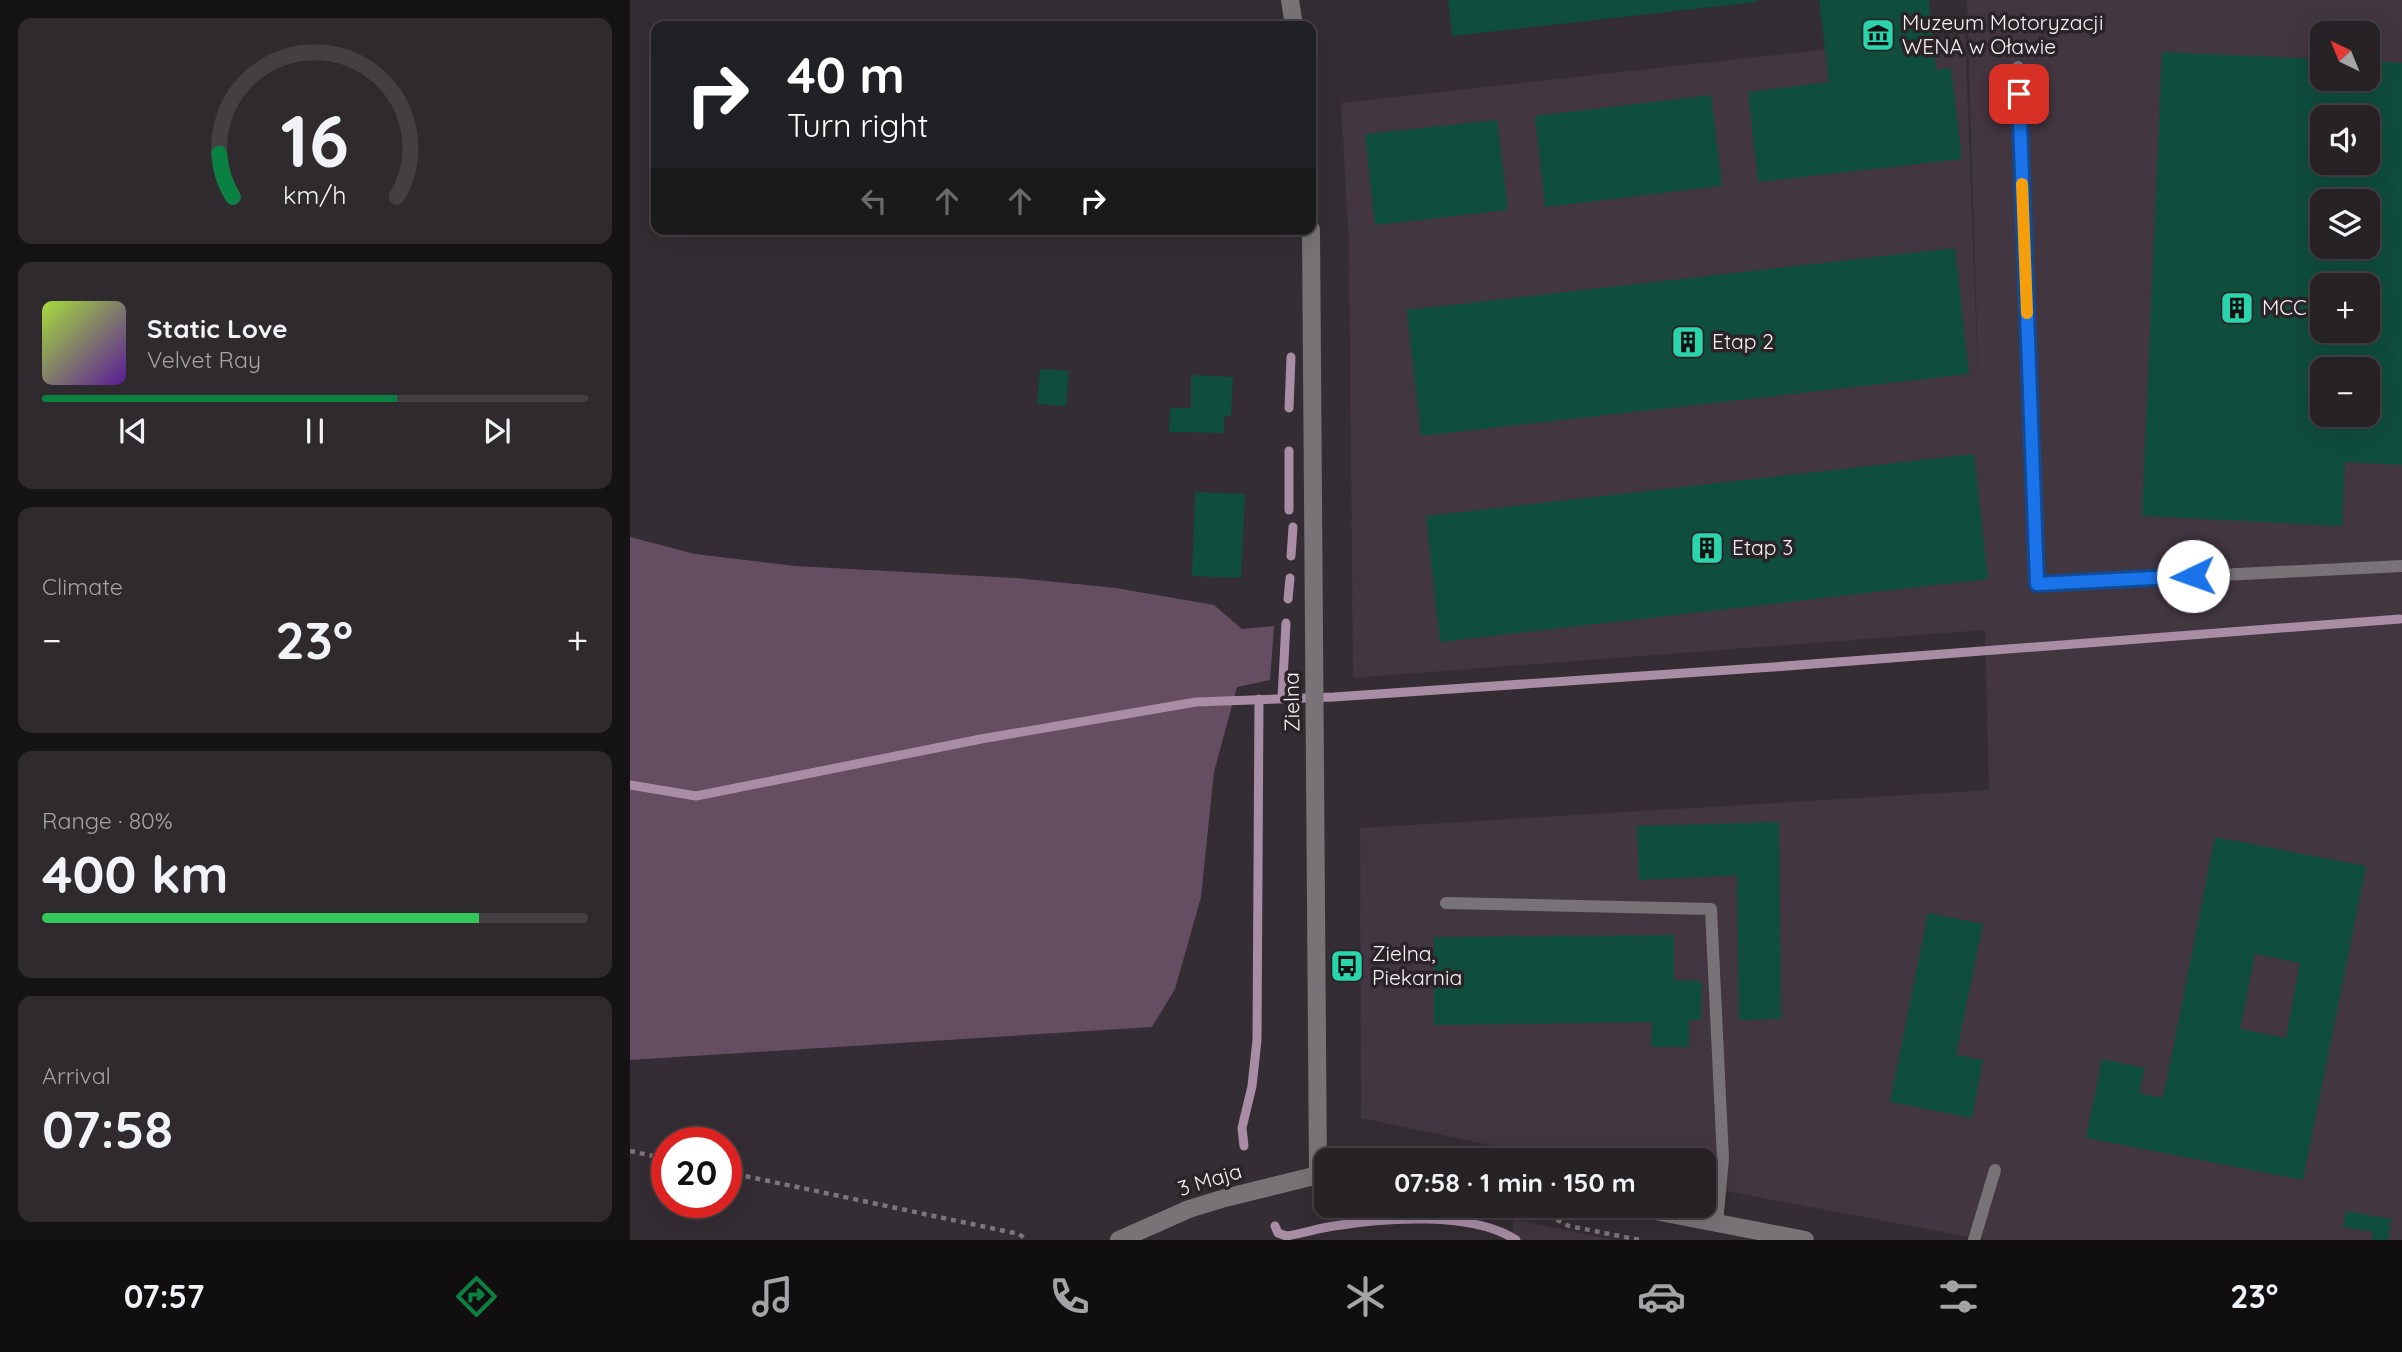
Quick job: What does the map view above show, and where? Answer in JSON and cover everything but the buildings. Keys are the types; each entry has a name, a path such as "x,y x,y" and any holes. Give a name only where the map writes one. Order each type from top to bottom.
{"street":[{"path":"1290,0 1293,21"},
{"name":"Zielna","path":"1311,235 1322,1148"},
{"name":"3 Maja","path":"1119,1240 1189,1209 1314,1175"},
{"path":"1691,1218 1805,1240"}],"lane":[{"path":"2018,67 2037,584 2402,566"},
{"path":"1446,903 1711,909 1723,1159 1717,1223"},
{"path":"1974,1240 1995,1170"}],"path":[{"path":"630,1151 651,1156"},
{"path":"742,1175 1019,1234 1027,1240"},
{"path":"1553,1218 1569,1226 1640,1240"}],"shaded area":[{"path":"1967,0 2402,0 2402,1240 1985,1240 1716,1189 1716,1148 1503,1148 1361,1118 1360,828 1989,790 1985,630 1353,678 1349,246 1341,103 1965,34 1979,401"},
{"path":"630,537 695,554 795,566 1016,578 1116,588 1214,605 1242,629 1274,626 1270,680 1237,687 1214,772 1201,897 1175,989 1152,1027 630,1060"},
{"path":"1513,1219 1614,1240 1512,1240"}],"waterway":[{"path":"1289,408 1291,357"},
{"path":"1289,451 1289,510"},
{"path":"1291,556 1293,527"},
{"path":"1288,599 1290,578"},
{"path":"630,785 696,796 981,739 1196,702 1334,697 1773,667 2400,619"},
{"path":"1282,698 1286,623"},
{"path":"1244,1146 1242,1128 1252,1086 1257,1040 1259,699"},
{"path":"1275,1226 1278,1233 1286,1236 1354,1223 1427,1219 1476,1224 1516,1240"}],"slow traffic":[{"path":"2022,184 2027,313"}],"place":[{"name":"Muzeum Motoryzacji WENA w Oławie","path":"1878,35"},
{"name":"MCC","path":"2237,308"},
{"name":"Etap 2","path":"1688,342"},
{"name":"Etap 3","path":"1707,548"},
{"name":"Zielna, Piekarnia","path":"1347,966"}],"route":[{"path":"2019,94 2037,584 2193,576"}]}
